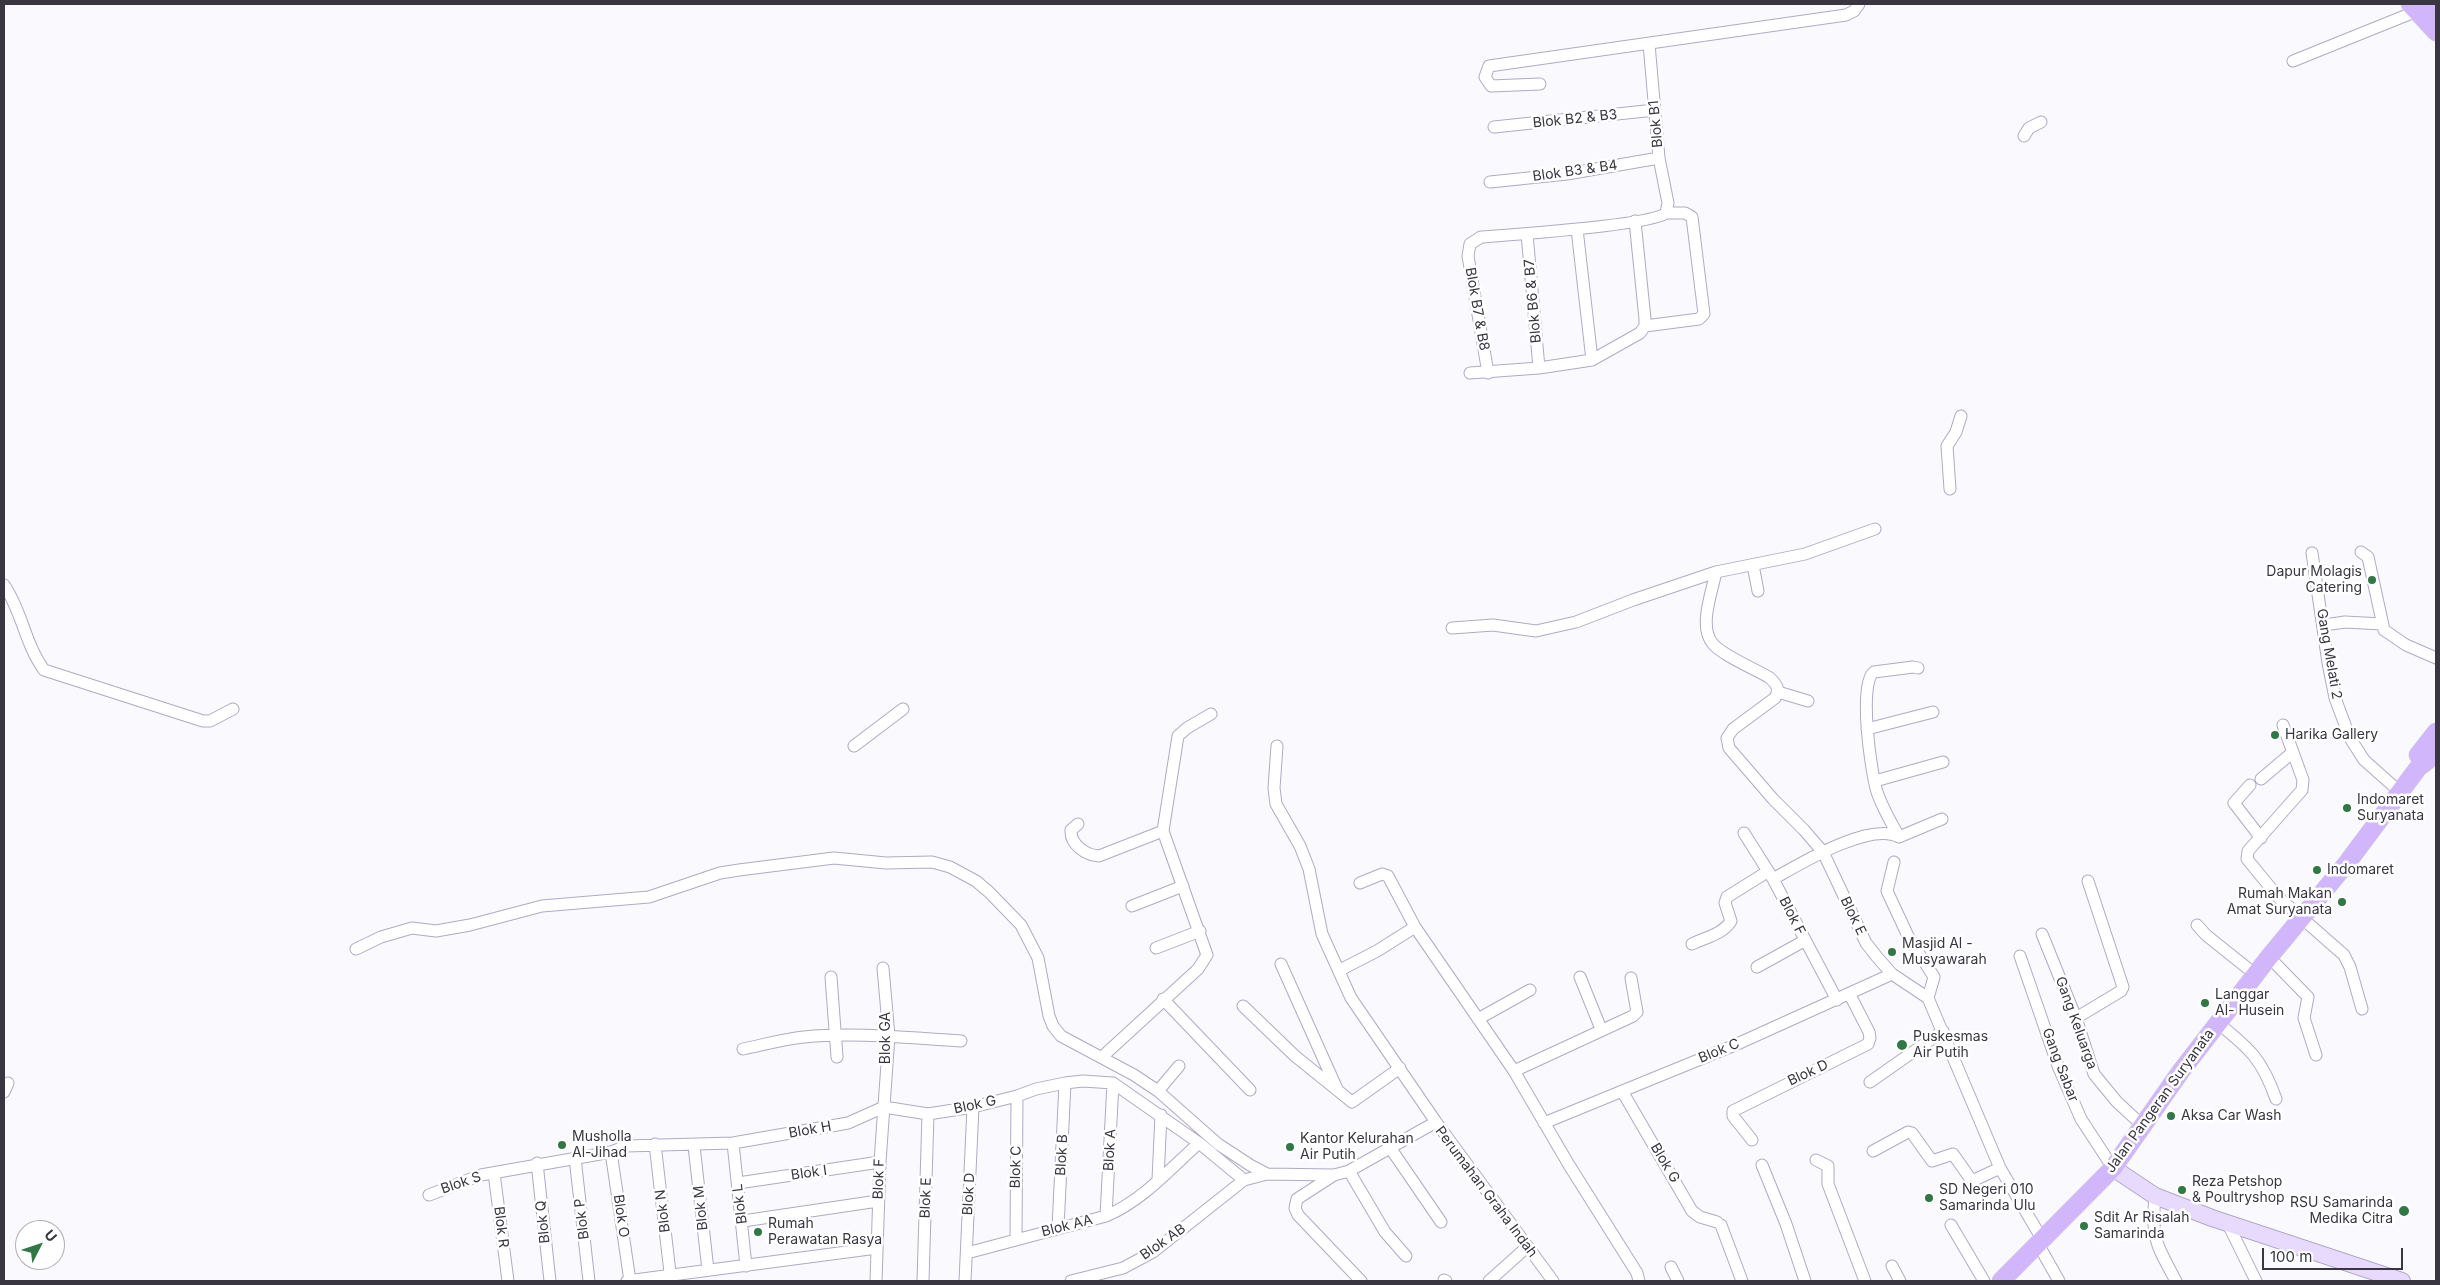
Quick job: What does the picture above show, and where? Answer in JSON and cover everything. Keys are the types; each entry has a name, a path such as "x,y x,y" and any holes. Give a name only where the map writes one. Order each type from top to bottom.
{"main road":[{"path":"2419,6 2436,11"},
{"path":"2419,6 2436,32"},
{"name":"Jalan Pangeran Suryanata","path":"2418,768 2417,757 2436,732"},
{"name":"Jalan Pangeran Suryanata","path":"2000,1281 2113,1168 2142,1124 2218,1023 2269,957 2347,863 2418,768 2427,761 2436,749"},
{"path":"2113,1168 2155,1196 2228,1224 2402,1281"}],"street":[{"path":"1540,84 1491,86 1485,77 1490,66 1846,15 1856,5"},
{"path":"2293,61 2419,6"},
{"name":"Blok B1","path":"1650,44 1659,158 1667,208"},
{"name":"Blok B2 & B3","path":"1494,127 1655,110"},
{"path":"2024,136 2029,128 2042,122"},
{"name":"Blok B3 & B4","path":"1490,182 1567,174 1659,158"},
{"path":"1527,234 1635,221 1661,216 1667,208 1692,217 1704,314 1699,319 1645,326"},
{"path":"1470,373 1539,368 1592,360 1640,333 1645,326 1635,221"},
{"path":"1577,229 1592,360"},
{"name":"Blok B7 & B8","path":"1488,373 1468,256 1470,244 1481,237 1527,234"},
{"name":"Blok B6 & B7","path":"1527,234 1539,368"},
{"path":"1950,489 1947,446 1956,432 1961,416"},
{"path":"1452,628 1493,625 1536,631 1576,622 1633,600 1716,572 1829,548 1875,529"},
{"path":"2361,552 2368,557 2384,630 2391,636 2436,658"},
{"name":"Gang Melati 2","path":"2312,553 2335,698 2350,738 2364,760 2400,792"},
{"path":"1753,565 1758,591"},
{"path":"1716,572 1707,616 1707,633 1713,644 1770,678 1778,686 1778,692 1808,701"},
{"path":"4,585 21,617 37,660 44,670 203,721 210,722 233,709"},
{"path":"2324,625 2345,622 2382,624"},
{"path":"1899,837 1884,807 1869,756 1867,729 1868,678 1874,672 1918,668"},
{"name":"Blok E","path":"1778,692 1775,698 1734,729 1727,738 1729,748 1773,799 1823,852 1866,943 1892,974 1928,998"},
{"path":"854,746 903,709"},
{"path":"1867,729 1933,712"},
{"path":"1102,1057 1204,962 1207,955 1163,831 1178,736 1187,728 1211,714"},
{"path":"2283,725 2303,780 2302,790 2247,854 2248,863 2279,898 2344,955 2350,967 2362,1009"},
{"path":"1277,746 1274,781 1276,804 1305,860 1322,934 1340,970 1351,998 1436,1122"},
{"path":"2261,779 2293,752"},
{"path":"1875,781 1943,762"},
{"path":"2250,785 2234,803 2261,838"},
{"path":"1899,837 1942,819"},
{"path":"1078,824 1071,830 1075,844 1093,856 1099,856 1163,831"},
{"path":"1692,944 1717,934 1725,929 1731,921 1725,903 1727,897 1770,875 1855,838 1890,832 1899,837"},
{"name":"Blok F","path":"1744,834 1770,875 1836,1000"},
{"path":"356,949 381,937 412,928 436,932 542,906 649,897 720,873 834,857 886,863 932,862 950,867 982,886 1021,925 1038,958 1053,1026 1068,1041 1121,1067 1158,1092 1218,1144 1267,1174"},
{"path":"1894,862 1887,892 1908,936 1934,977 1928,998 2000,1168 2040,1241 2058,1281"},
{"path":"1360,883 1385,874 1414,927 1514,1071 1637,1273 1639,1281"},
{"path":"2076,1018 2121,991 2123,987 2088,881"},
{"path":"1132,906 1183,886"},
{"path":"2197,925 2206,935 2256,975"},
{"path":"1340,970 1377,952 1414,927"},
{"path":"1156,948 1200,931"},
{"name":"Gang Keluarga","path":"2042,934 2076,1018 2094,1074 2117,1102 2142,1124"},
{"path":"1757,968 1804,941"},
{"name":"Gang Sabar","path":"2020,956 2058,1066 2080,1119 2113,1168"},
{"path":"2269,957 2308,997 2304,1018 2316,1055"},
{"path":"1281,964 1337,1090"},
{"name":"Blok GA","path":"884,968 888,1036 884,1107"},
{"name":"Blok C","path":"1544,1123 1850,995 1892,974"},
{"path":"831,977 837,1056"},
{"path":"1580,977 1602,1029"},
{"path":"1514,1071 1633,1016 1637,1012 1631,978"},
{"path":"1478,1019 1530,990"},
{"name":"Blok D","path":"1752,1140 1733,1116 1733,1111 1868,1044 1869,1032 1850,995"},
{"path":"1163,999 1250,1090"},
{"path":"1243,1006 1295,1056 1348,1100 1355,1102 1400,1068"},
{"path":"2218,1023 2257,1058 2265,1070 2276,1099"},
{"path":"1870,1082 1943,1031"},
{"path":"743,1049 789,1039 836,1036 888,1036 961,1041"},
{"path":"1158,1092 1179,1066"},
{"path":"1065,1083 1083,1081 1113,1084 1199,1143 1244,1180"},
{"name":"Blok G","path":"884,1107 928,1114 973,1107 1017,1096 1036,1089 1065,1083"},
{"name":"Blok B","path":"1058,1228 1065,1083"},
{"name":"Blok A","path":"1106,1216 1113,1084"},
{"name":"Blok G","path":"1622,1091 1692,1211 1719,1224 1742,1281"},
{"name":"Blok C","path":"1016,1238 1017,1096"},
{"name":"Blok F","path":"876,1281 878,1201 884,1107"},
{"name":"Blok H","path":"733,1143 848,1123 884,1107"},
{"name":"Blok D","path":"965,1281 973,1107"},
{"name":"Blok E","path":"923,1281 928,1114"},
{"path":"1158,1179 1160,1115"},
{"name":"Perumahan Graha Indah","path":"1244,1180 1267,1174 1334,1174 1349,1171 1436,1122 1552,1281"},
{"path":"1873,1151 1908,1132 1912,1133 1932,1161 1953,1154 1972,1181 2000,1168"},
{"path":"494,1172 611,1152 626,1146 655,1144 694,1146 733,1143"},
{"name":"Blok L","path":"733,1143 743,1221 746,1266"},
{"name":"Blok AA","path":"967,1253 1016,1238 1106,1216 1122,1210 1137,1199 1199,1143"},
{"name":"Blok N","path":"655,1144 671,1279"},
{"name":"Blok M","path":"694,1146 708,1270"},
{"path":"1391,1149 1441,1222"},
{"name":"Blok O","path":"611,1152 628,1281"},
{"name":"Blok P","path":"574,1158 589,1281"},
{"path":"1816,1160 1828,1166 1828,1184 1865,1281"},
{"name":"Blok I","path":"738,1183 880,1162"},
{"name":"Blok Q","path":"537,1164 550,1281"},
{"path":"1762,1165 1786,1224 1805,1281"},
{"path":"1349,1171 1385,1232 1406,1256"},
{"name":"Blok S","path":"429,1194 494,1172"},
{"name":"Blok R","path":"494,1172 508,1281"},
{"path":"1334,1174 1297,1199 1295,1208 1298,1215 1359,1281"},
{"name":"Blok AB","path":"1071,1281 1123,1268 1153,1252 1244,1180"},
{"path":"2155,1196 2152,1224 2155,1241 2176,1281"},
{"path":"743,1221 878,1201"},
{"path":"1952,1224 1984,1281"},
{"path":"2228,1224 2256,1281"},
{"path":"1489,1281 1527,1247"},
{"path":"628,1281 671,1279 708,1270 877,1248"},
{"path":"1892,1266 1900,1281"},
{"path":"1671,1267 1678,1281"}],"place":[{"name":"Dapur Molagis Catering","path":"2372,580"},
{"name":"Harika Gallery","path":"2275,735"},
{"name":"Indomaret Suryanata","path":"2347,808"},
{"name":"Indomaret","path":"2317,870"},
{"name":"Rumah Makan Amat Suryanata","path":"2342,902"},
{"name":"Masjid Al - Musyawarah","path":"1892,952"},
{"name":"Langgar Al- Husein","path":"2205,1003"},
{"name":"Puskesmas Air Putih","path":"1902,1045"},
{"name":"Aksa Car Wash","path":"2171,1116"},
{"name":"Musholla Al-Jihad","path":"562,1145"},
{"name":"Kantor Kelurahan Air Putih","path":"1290,1147"},
{"name":"Reza Petshop & Poultryshop","path":"2182,1190"},
{"name":"SD Negeri 010 Samarinda Ulu","path":"1929,1198"},
{"name":"RSU Samarinda Medika Citra","path":"2404,1211"},
{"name":"Sdit Ar Risalah Samarinda","path":"2084,1226"},
{"name":"Rumah Perawatan Rasya","path":"758,1232"}]}
